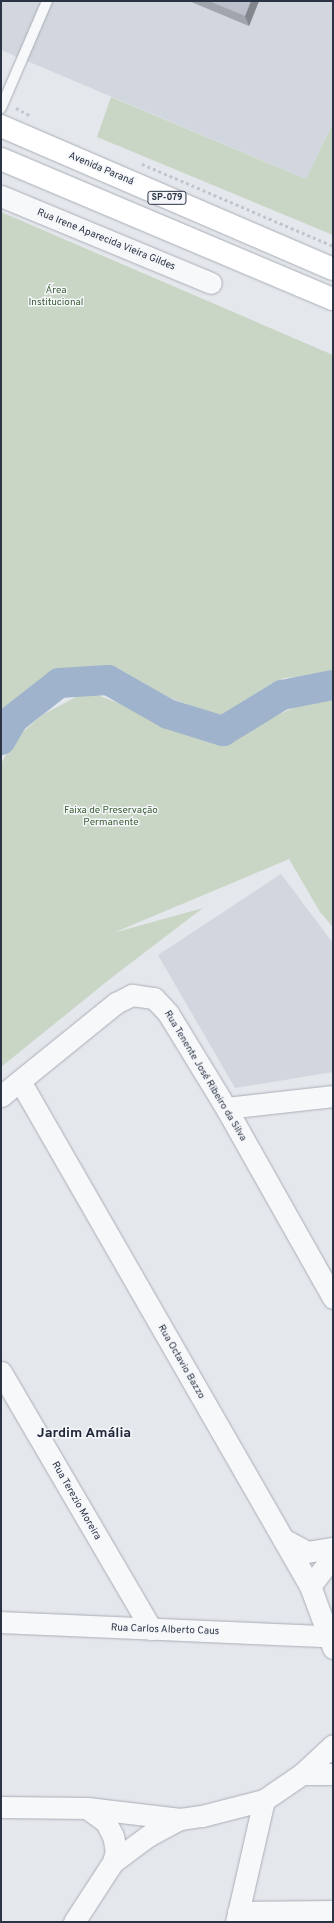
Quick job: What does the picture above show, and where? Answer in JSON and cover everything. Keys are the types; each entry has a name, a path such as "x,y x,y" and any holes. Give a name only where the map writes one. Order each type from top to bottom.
{"main road":[{"name":"Avenida Paraná","path":"1,126 333,269"},
{"name":"SP-079","path":"1,159 333,299"}],"street":[{"name":"Rua Irene Aparecida Vieira Gildes","path":"1,196 212,283"},
{"name":"Rua Tenente José Ribeiro da Silva","path":"1,1096 116,1003 132,995 154,998 168,1013 226,1108 333,1298"},
{"name":"Rua Octavio Bazzo","path":"20,1080 310,1586 331,1642"},
{"path":"226,1108 333,1096"},
{"name":"Rua Terezio Moreira","path":"1,1372 151,1629"},
{"path":"283,1540 307,1552 333,1548"},
{"path":"310,1586 333,1557"},
{"name":"Rua Carlos Alberto Caus","path":"1,1622 151,1629 331,1642"},
{"path":"218,1813 264,1800 302,1774 333,1745"},
{"path":"302,1774 333,1774"},
{"path":"264,1800 237,1917 333,1911"},
{"path":"1,1806 87,1808 180,1819 228,1812 240,1818 251,1828 254,1841"},
{"path":"87,1808 139,1835 148,1836"},
{"path":"74,1922 113,1862 116,1851 114,1836 106,1822 87,1808"},
{"path":"113,1862 148,1836 180,1819"}],"lane":[{"path":"1,108 47,1"}],"shaded area":[{"path":"1,1 333,1 333,123 306,179 1,50"},
{"path":"281,874 333,943 333,1072 235,1088 158,955"}],"green space":[{"path":"111,97 306,179 333,123 333,235 97,137"},
{"name":"Área Institucional","path":"1,212 333,355 333,674 284,678 225,718 170,698 114,667 61,669 20,696 1,716"},
{"name":"Faixa de Preservação Permanente","path":"87,691 218,741 307,702 333,699 333,927 320,912 289,859 113,933 203,908 115,975 1,1067 1,764 14,739 44,714"}],"building":[{"path":"209,1 251,1 245,16"}],"waterway":[{"path":"1,740 13,719 59,683 108,680 168,714 223,731 282,695 333,685"}],"district":[{"name":"Jardim Amália","path":"84,1434"}]}
